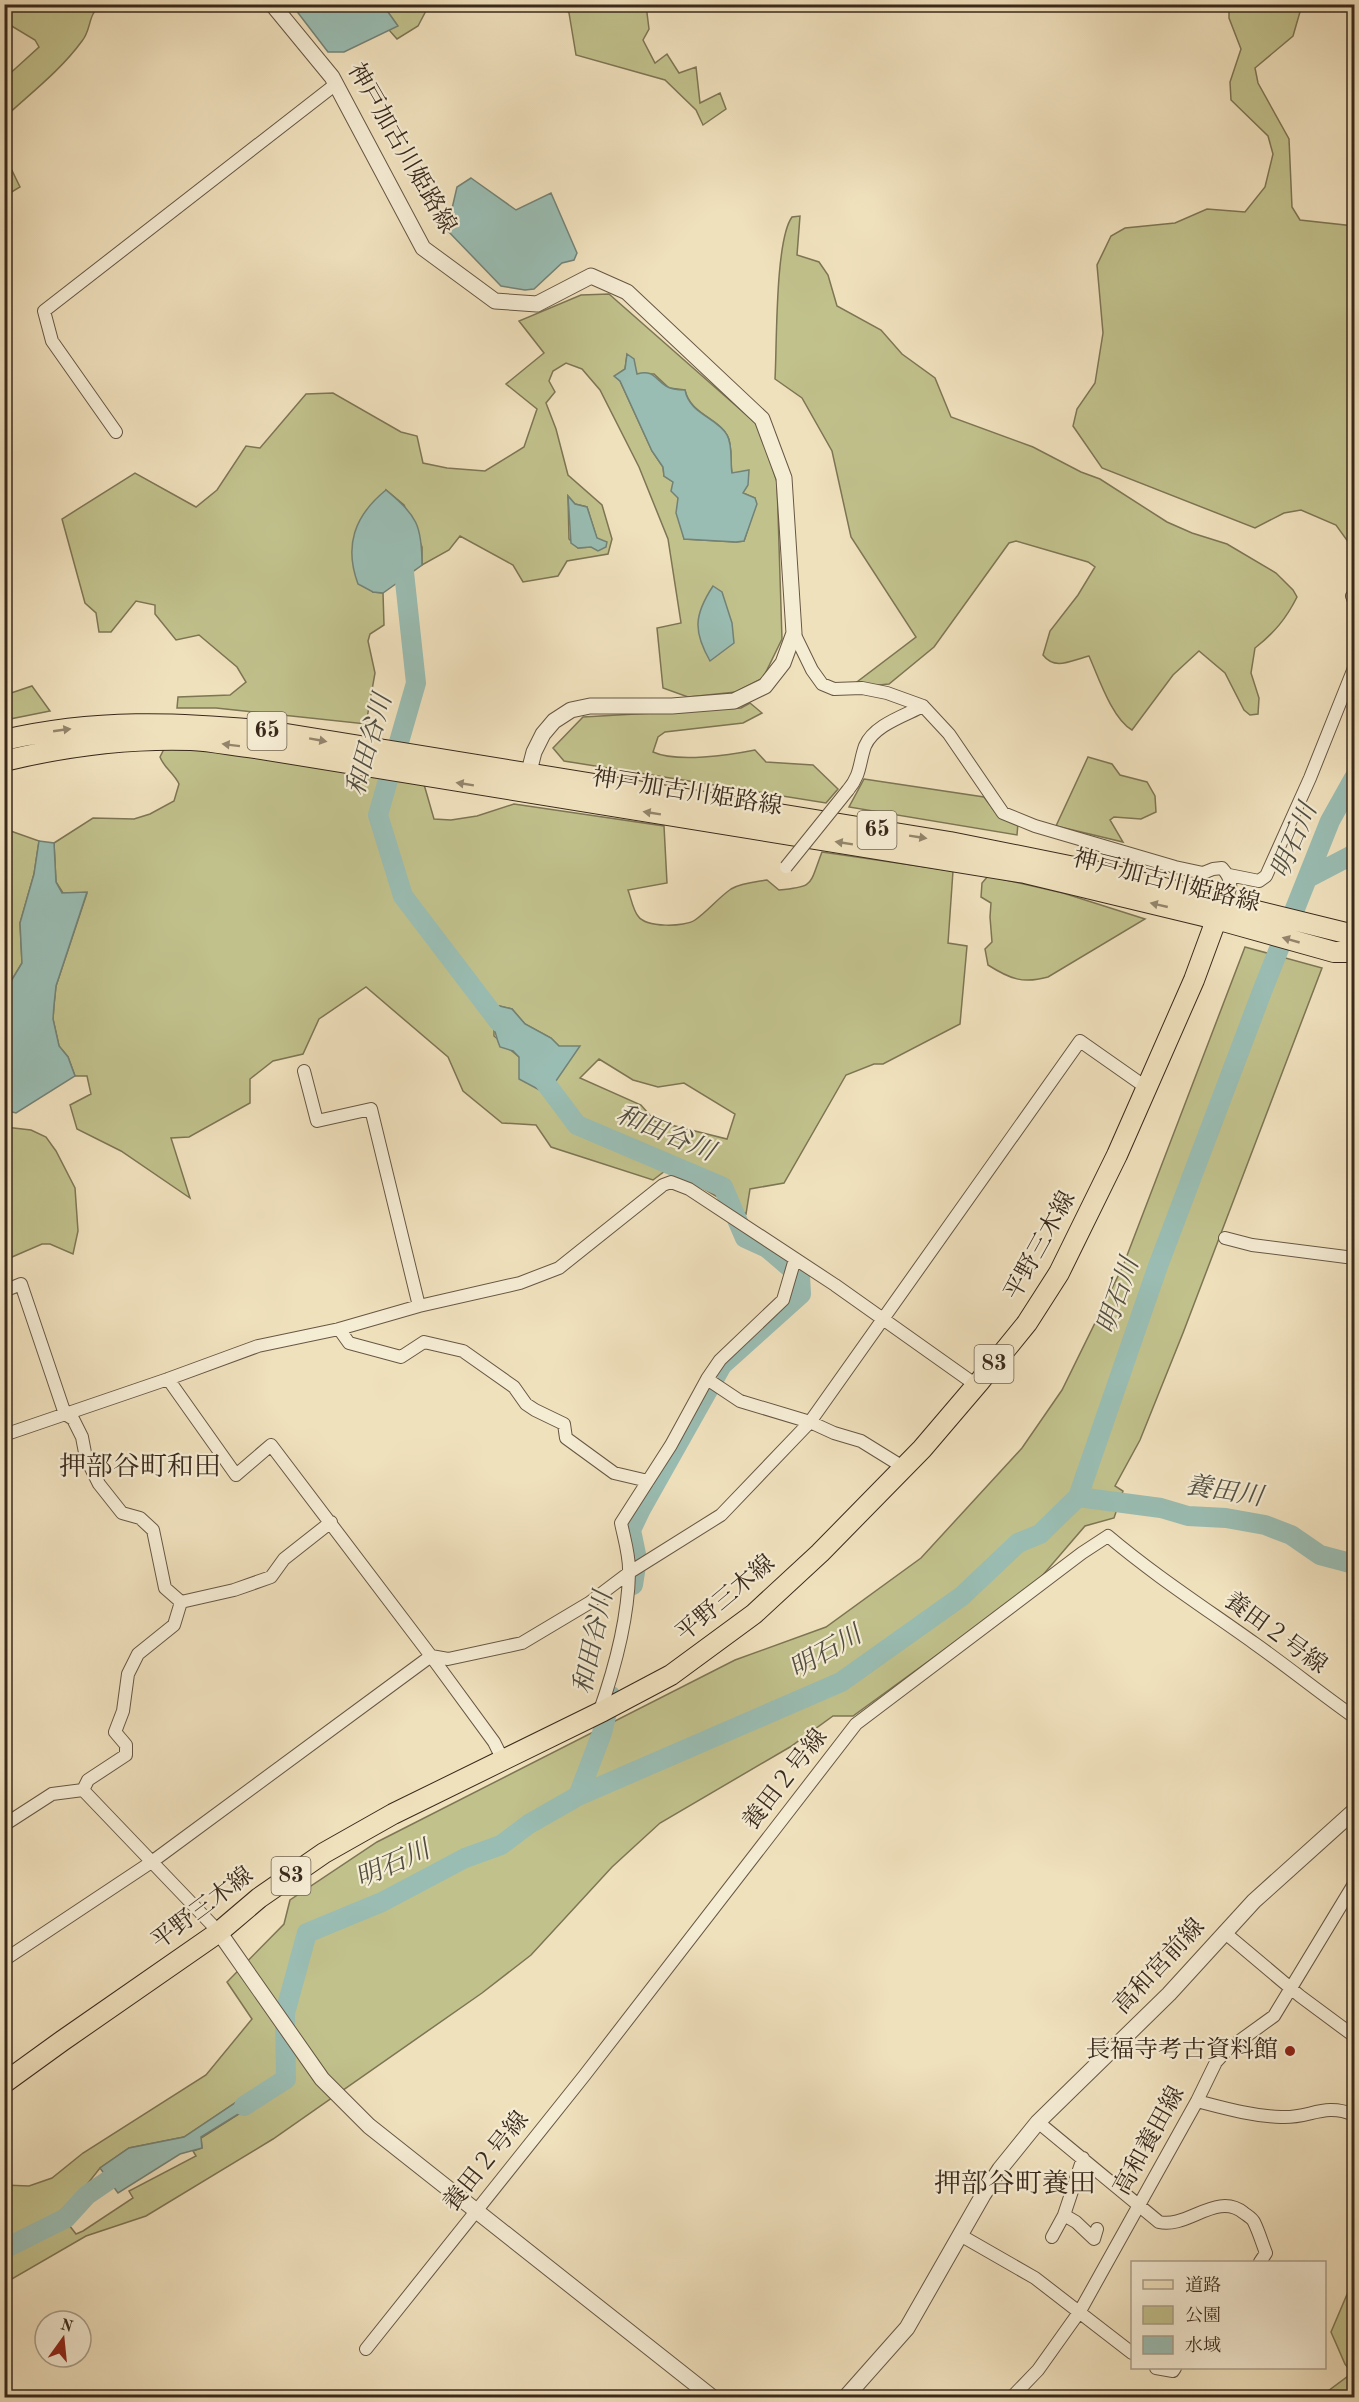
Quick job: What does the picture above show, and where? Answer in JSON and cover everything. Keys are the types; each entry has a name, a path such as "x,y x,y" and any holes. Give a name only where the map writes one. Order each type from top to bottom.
{"main road":[{"name":"神戸加古川姫路線","path":"4,741 95,725 140,722 204,724 268,731 950,842 1099,872 1252,920 1334,952 1352,936"},
{"name":"神戸加古川姫路線","path":"4,761 54,750 104,743 193,740 306,756 1025,873 1219,911"},
{"name":"平野三木線","path":"4,2083 70,2034 221,1936 259,1898 324,1853 393,1814 671,1675 754,1614 820,1553 922,1449 1027,1323 1059,1273 1147,1088 1194,980 1219,911"},
{"name":"神戸加古川姫路線","path":"1252,920 1352,936"}],"street":[{"name":"神戸加古川姫路線","path":"272,4 336,84 423,248 495,301 537,304 591,276 627,292 762,419 784,478 794,633 812,670 822,684 834,689 862,688 887,693 923,706 949,734 1004,813 1035,826 1175,867 1203,873 1222,868 1229,875 1232,884 1230,894 1219,911"},
{"path":"116,432 52,341 44,311 336,84"},
{"name":"神戸加古川姫路線","path":"528,773 534,752 543,734 554,720 571,710 590,706 672,705 734,701 765,686 783,663 794,633"},
{"path":"1229,875 1259,881 1266,876 1314,768 1354,668"},
{"path":"786,867 857,779 866,744 883,726 923,706"},
{"path":"523,793 528,773"},
{"path":"4,1960 153,1861 431,1656 448,1659 522,1643 589,1603 630,1572 721,1515 810,1422 1080,1041 1147,1088"},
{"path":"304,1071 317,1121 370,1109 419,1306"},
{"path":"4,1435 258,1346 339,1329 419,1306 520,1283 559,1268 628,1211 663,1185 671,1182 689,1188 882,1318 976,1385"},
{"path":"1225,1238 1252,1245 1354,1258"},
{"path":"605,1710 625,1617 630,1572 621,1522 671,1445 720,1360 783,1300 795,1259"},
{"path":"4,1291 21,1284 65,1414 73,1419 82,1437 86,1458 99,1484 122,1513 140,1518 153,1530 165,1588 181,1602"},
{"path":"339,1329 349,1343 400,1358 424,1342 463,1351 514,1387 526,1404 564,1424 566,1438 614,1473 648,1481"},
{"path":"168,1379 236,1475 271,1445 431,1656 494,1742 503,1760"},
{"path":"707,1379 740,1401 810,1422 834,1433 861,1441 903,1467"},
{"path":"181,1602 234,1590 271,1577 284,1559 331,1522"},
{"name":"養田２号線","path":"366,2349 584,2076 855,1724 1017,1603 1058,1569 1108,1536 1148,1568 1354,1717"},
{"path":"83,1790 88,1780 126,1755 126,1745 115,1732 123,1711 128,1674 138,1654 174,1625 181,1602"},
{"path":"4,1825 52,1794 83,1790"},
{"path":"83,1790 153,1861 221,1936 321,2079 369,2126 713,2397"},
{"name":"高和宮前線","path":"845,2397 907,2328 1000,2169 1038,2122 1169,1994 1254,1901 1354,1811"},
{"name":"高和養田線","path":"1011,2397 1038,2370 1080,2311 1197,2102 1216,2062 1227,2050 1274,2016 1354,1884"},
{"path":"1224,1932 1354,2036"},
{"path":"1197,2102 1282,2118 1339,2108 1354,2115"},
{"path":"1038,2122 1159,2222 1170,2225 1210,2209 1227,2206 1238,2208 1253,2220 1266,2253 1261,2261"},
{"path":"1052,2237 1064,2215 1083,2158"},
{"path":"1064,2215 1096,2234 1096,2243 1112,2254"},
{"path":"960,2235 1035,2278 1131,2352"}],"green space":[{"path":"5,4 101,5 94,13 85,36 74,52 5,117 5,78 39,47 35,40 5,22"},
{"path":"383,5 429,5 418,26 397,39 389,30 397,25"},
{"path":"563,5 646,5 649,29 643,40 655,63 667,54 679,73 696,67 700,103 720,93 726,109 703,125 696,110 665,80 576,55 569,13"},
{"path":"1229,5 1302,5 1293,36 1255,68 1258,83 1289,139 1292,207 1300,220 1354,226 1354,411 1349,437 1354,474 1354,550 1336,525 1301,510 1284,513 1255,528 1102,468 1073,426 1077,409 1095,383 1103,333 1097,265 1111,236 1125,228 1175,223 1207,209 1245,212 1265,187 1273,154 1268,136 1231,100 1230,82 1241,49 1229,18"},
{"path":"4,154 20,187 5,196 4,196"},
{"path":"800,216 797,255 819,262 828,275 837,306 881,330 902,354 935,378 951,417 1033,447 1081,472 1100,479 1167,522 1227,544 1276,573 1293,590 1297,597 1284,619 1255,648 1251,673 1259,698 1258,714 1250,715 1244,710 1225,673 1199,651 1173,675 1132,730 1118,717 1112,707 1089,656 1058,663 1048,660 1043,655 1050,631 1078,595 1095,567 1088,562 1016,541 1009,543 934,647 889,684 849,688 916,637 851,537 832,451 802,398 775,379 782,247 786,229 792,217"},
{"path":"609,294 759,426 777,482 782,639 763,678 736,692 688,697 663,688 657,628 681,623 668,539 639,467 600,390 582,369 566,363 553,371 549,381 555,392 546,403 556,429 568,475 602,505 612,539 608,554 567,561 558,576 523,582 513,565 460,536 449,550 422,565 422,547 404,505 386,490 373,592 383,593 384,625 370,634 368,641 375,673 366,724 216,708 177,708 178,697 230,695 246,682 237,667 199,635 176,640 155,614 155,605 136,601 111,632 99,632 96,613 85,603 62,519 135,473 196,507 217,490 246,446 260,448 306,394 333,393 401,432 417,436 423,463 447,468 485,471 524,447 537,409 506,384 544,353 519,321 581,295","holes":["627,355 637,374 654,374 669,388 685,390 692,405 723,429 727,435 731,449 732,473 737,473 743,493 755,498 756,504 744,541 684,539 678,497 673,482 664,476 663,467 652,451 620,381 615,376 625,369","568,496 575,504 587,507 597,539 600,541 591,547 578,548 569,539"]},
{"path":"32,686 50,711 5,720 5,695"},
{"path":"750,703 762,713 743,723 665,732 658,737 653,752 689,758 755,750 766,762 813,765 838,789 826,803 564,761 553,748 583,717 741,708"},
{"path":"164,749 203,750 423,781 434,819 451,820 477,816 514,804 664,826 667,883 628,890 638,916 649,923 675,925 695,920 731,889 744,884 767,880 779,890 805,885 812,878 822,852 953,871 948,943 967,946 960,1024 883,1064 874,1064 846,1075 784,1183 750,1189 746,1214 669,1168 653,1180 551,1147 536,1125 502,1123 463,1091 448,1057 366,987 319,1019 303,1054 273,1061 250,1079 250,1103 189,1137 171,1138 190,1198 121,1151 77,1129 70,1105 91,1094 87,1076 75,1076 68,1057 59,1046 53,1019 56,986 87,893 63,893 56,882 54,843 93,818 134,819 150,814 174,801 179,784 160,757","holes":["484,1000 512,1009 525,1024 551,1038 559,1046 519,1057 494,1036 494,1027 482,1009","599,1059 633,1080 658,1087 684,1083 735,1114 727,1139 655,1121 641,1105 580,1078"]},
{"path":"1088,757 1112,764 1120,775 1147,782 1155,796 1156,812 1141,819 1114,817 1110,820 1123,842 1056,826"},
{"path":"864,779 984,797 999,817 1018,823 1017,835 849,807"},
{"path":"5,829 39,841 34,874 20,923 22,963 10,983 5,984"},
{"path":"988,876 1063,893 1145,919 1048,977 1031,980 1017,979 988,965 985,949 992,942 991,903 981,897 982,883"},
{"path":"1245,947 1322,968 1183,1333 1140,1440 1115,1486 1123,1491 1114,1518 1085,1526 1036,1583 853,1716 833,1716 790,1747 660,1823 612,1867 531,1955 482,1993 273,2139 146,2216 86,2236 5,2283 4,2185 29,2186 52,2178 83,2153 206,2075 252,2019 227,1982 284,1924 290,1900 377,1842 735,1660 826,1627 921,1558 1022,1448 1062,1390 1123,1266","holes":["264,2088 269,2095 201,2138 202,2148 193,2151 196,2156 129,2191 133,2198 83,2231 76,2234 59,2212 81,2192 100,2168 129,2148 184,2137 250,2093"]},
{"path":"5,1127 31,1130 46,1137 56,1151 75,1188 78,1231 73,1254 50,1244 42,1244 5,1260"},
{"path":"1354,2278 1354,2397 1320,2397 1352,2373 1345,2364 1331,2332"}],"water":[{"path":"292,5 383,5 398,26 344,52 328,52"},
{"path":"471,178 516,210 551,193 577,253 574,260 562,263 534,289 525,290 501,286 447,230 457,187"},
{"path":"627,354 634,359 637,374 650,374 668,387 685,390 692,405 723,429 730,444 732,473 749,470 748,485 743,493 755,498 757,504 744,541 684,539 676,513 678,498 671,491 673,482 664,476 663,467 652,451 620,381 614,376 625,369"},
{"path":"386,490 405,507 416,522 421,540 422,565 383,593 373,592 358,584 352,557 352,544 359,521 366,510"},
{"path":"568,496 575,504 587,507 597,538 607,542 606,547 598,551 591,547 578,548 571,543"},
{"path":"713,586 722,592 732,623 734,643 710,661 698,632 698,623 702,606"},
{"path":"39,841 54,843 56,882 62,893 87,892 56,986 53,1019 59,1046 68,1057 75,1076 16,1113 8,1111 10,1098 5,1085 5,1021 10,983 22,963 20,923 34,874"},
{"path":"484,999 491,1004 512,1009 525,1024 551,1038 559,1046 580,1046 547,1094 519,1079 519,1057 513,1051 500,1047 493,1025 480,1001"},
{"path":"264,2088 269,2095 201,2137 202,2148 180,2154 118,2193 100,2168 129,2148 184,2137 250,2093"}],"waterway":[{"name":"和田谷川","path":"399,554 403,563 416,683 378,815 403,896 499,1022"},
{"name":"明石川","path":"244,2106 286,2079 285,2013 307,1933 382,1902 465,1858 501,1845 529,1824 578,1796 841,1682 962,1596 1018,1543 1040,1534 1078,1497 1158,1266 1263,989 1330,821 1354,778"},
{"path":"1310,877 1354,854"},
{"name":"和田谷川","path":"535,1069 577,1125 723,1187 745,1238 767,1248 800,1276 801,1294 722,1365 641,1509 631,1530 637,1559 633,1585"},
{"name":"養田川","path":"1078,1497 1161,1508 1188,1516 1226,1518 1265,1525 1291,1535 1320,1555 1354,1564"},
{"name":"和田谷川","path":"578,1796 602,1733 611,1696"},
{"name":"明石川","path":"4,2249 66,2218 87,2195 131,2165"}],"place":[{"name":"長福寺考古資料館","path":"1290,2051"}],"district":[{"name":"押部谷町和田","path":"140,1467"},
{"name":"押部谷町養田","path":"1015,2184"}]}
